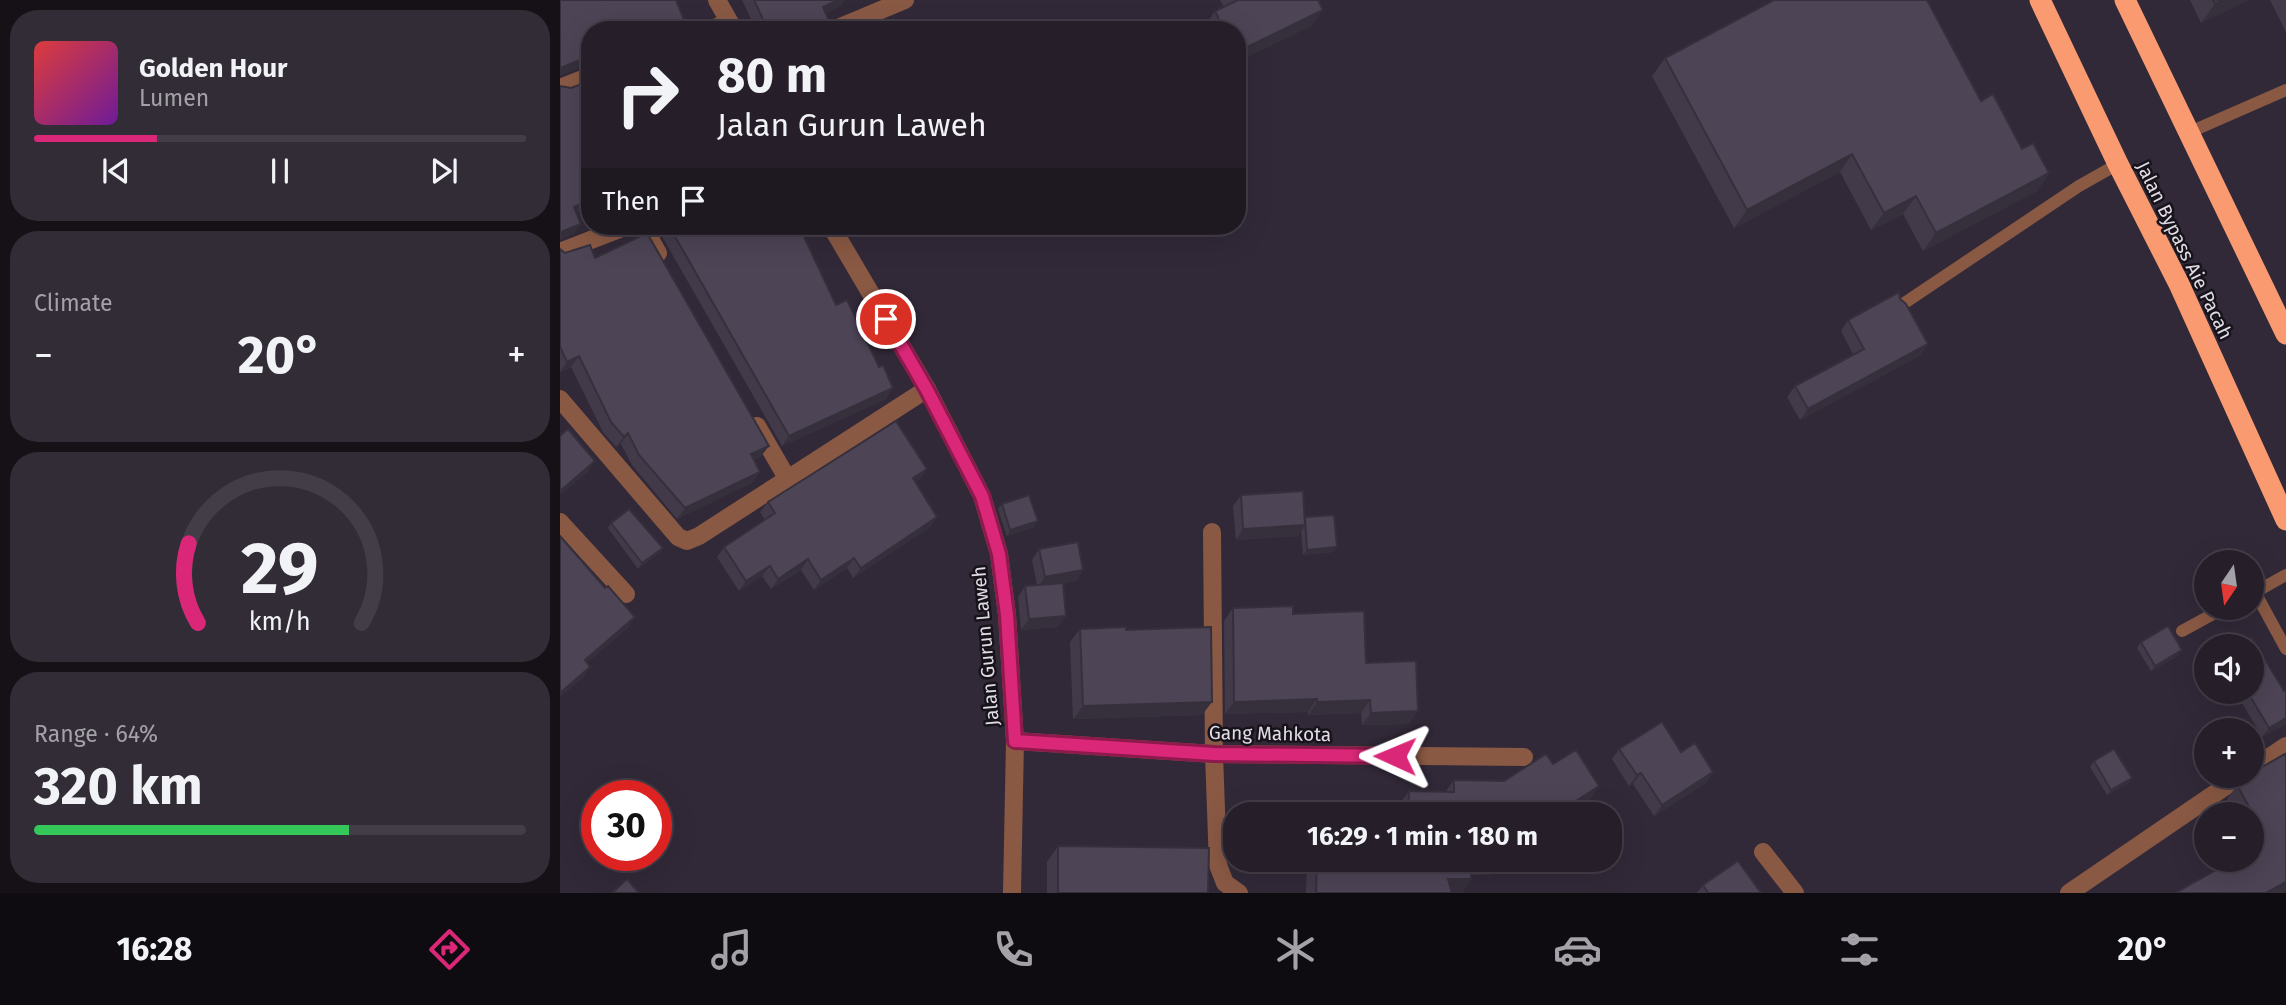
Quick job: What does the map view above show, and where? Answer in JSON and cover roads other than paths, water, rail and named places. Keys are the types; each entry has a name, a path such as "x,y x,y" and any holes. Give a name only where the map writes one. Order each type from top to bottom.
{"highway":[{"name":"Jalan Bypass Aie Pacah","path":"2040,0 2179,284 2286,520"},
{"path":"2124,0 2286,334"}],"street":[{"path":"717,0 728,21"},
{"path":"855,21 905,0"},
{"path":"560,88 581,80"},
{"path":"560,253 604,235"},
{"path":"648,235 670,274"},
{"name":"Jalan Gurun Laweh","path":"836,235 927,390 982,496 999,554 1007,615 1015,741 1012,893"},
{"path":"560,399 678,537 687,541 699,536 927,390"},
{"path":"746,406 787,478"},
{"path":"560,522 625,594"},
{"path":"1212,532 1218,864 1225,883 1239,893"},
{"name":"Gang Mahkota","path":"1015,741 1214,754 1524,757"},
{"path":"2264,761 2286,746"},
{"path":"2069,893 2223,788"},
{"path":"1763,852 1795,893"}],"lane":[{"path":"2190,132 2286,90"},
{"path":"1900,306 2079,186 2118,164"},
{"path":"2264,587 2286,575"},
{"path":"2264,610 2286,649"},
{"path":"2182,631 2202,620"}]}
